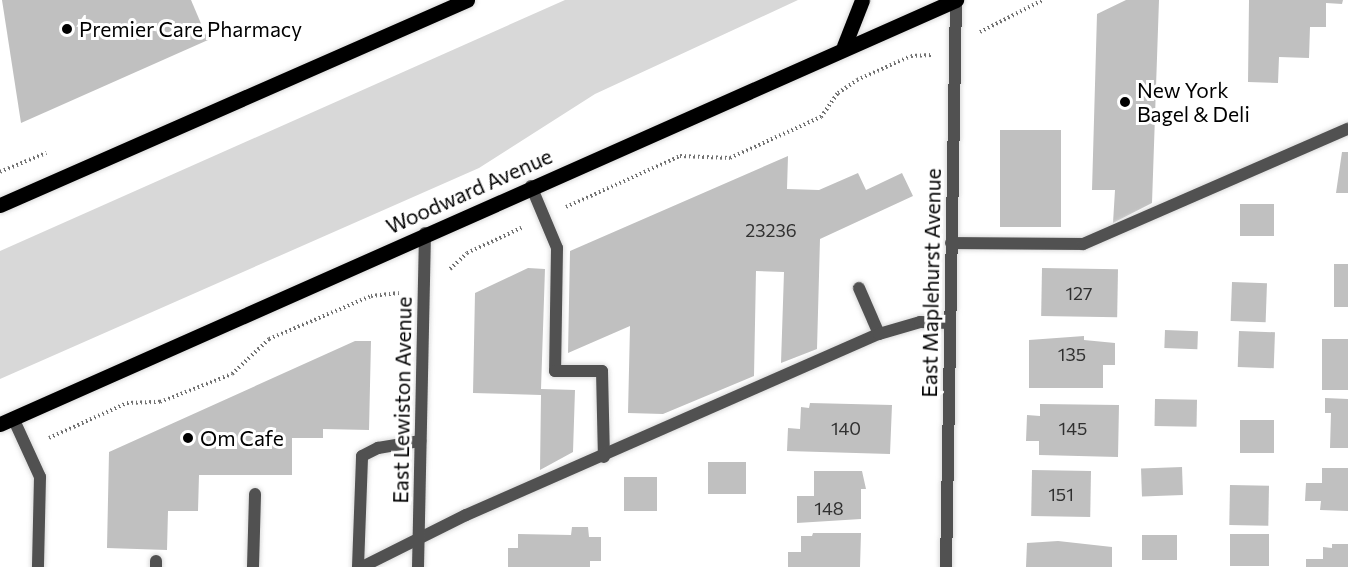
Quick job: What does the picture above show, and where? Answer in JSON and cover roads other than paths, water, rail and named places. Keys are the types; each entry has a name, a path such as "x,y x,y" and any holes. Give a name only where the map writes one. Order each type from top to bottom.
{"main road":[{"path":"0,205 467,0"},
{"path":"844,46 862,0"},
{"name":"Woodward Avenue","path":"7,421 844,46 956,0"}],"street":[{"name":"East Maplehurst Avenue","path":"946,567 956,0"},
{"path":"951,243 1083,244 1348,129"},
{"path":"531,186 557,248 555,371 602,371 604,457"},
{"name":"East Lewiston Avenue","path":"418,567 425,233"},
{"path":"860,288 879,334"},
{"path":"420,441 378,448 362,456 360,567 418,538 879,334 920,322 950,323"},
{"path":"7,421 40,477 38,567"},
{"path":"253,567 255,494"}],"place":[{"name":"Premier Care Pharmacy","path":"67,29"},
{"name":"New York Bagel & Deli","path":"1125,102"},
{"name":"Om Cafe","path":"188,438"}]}
